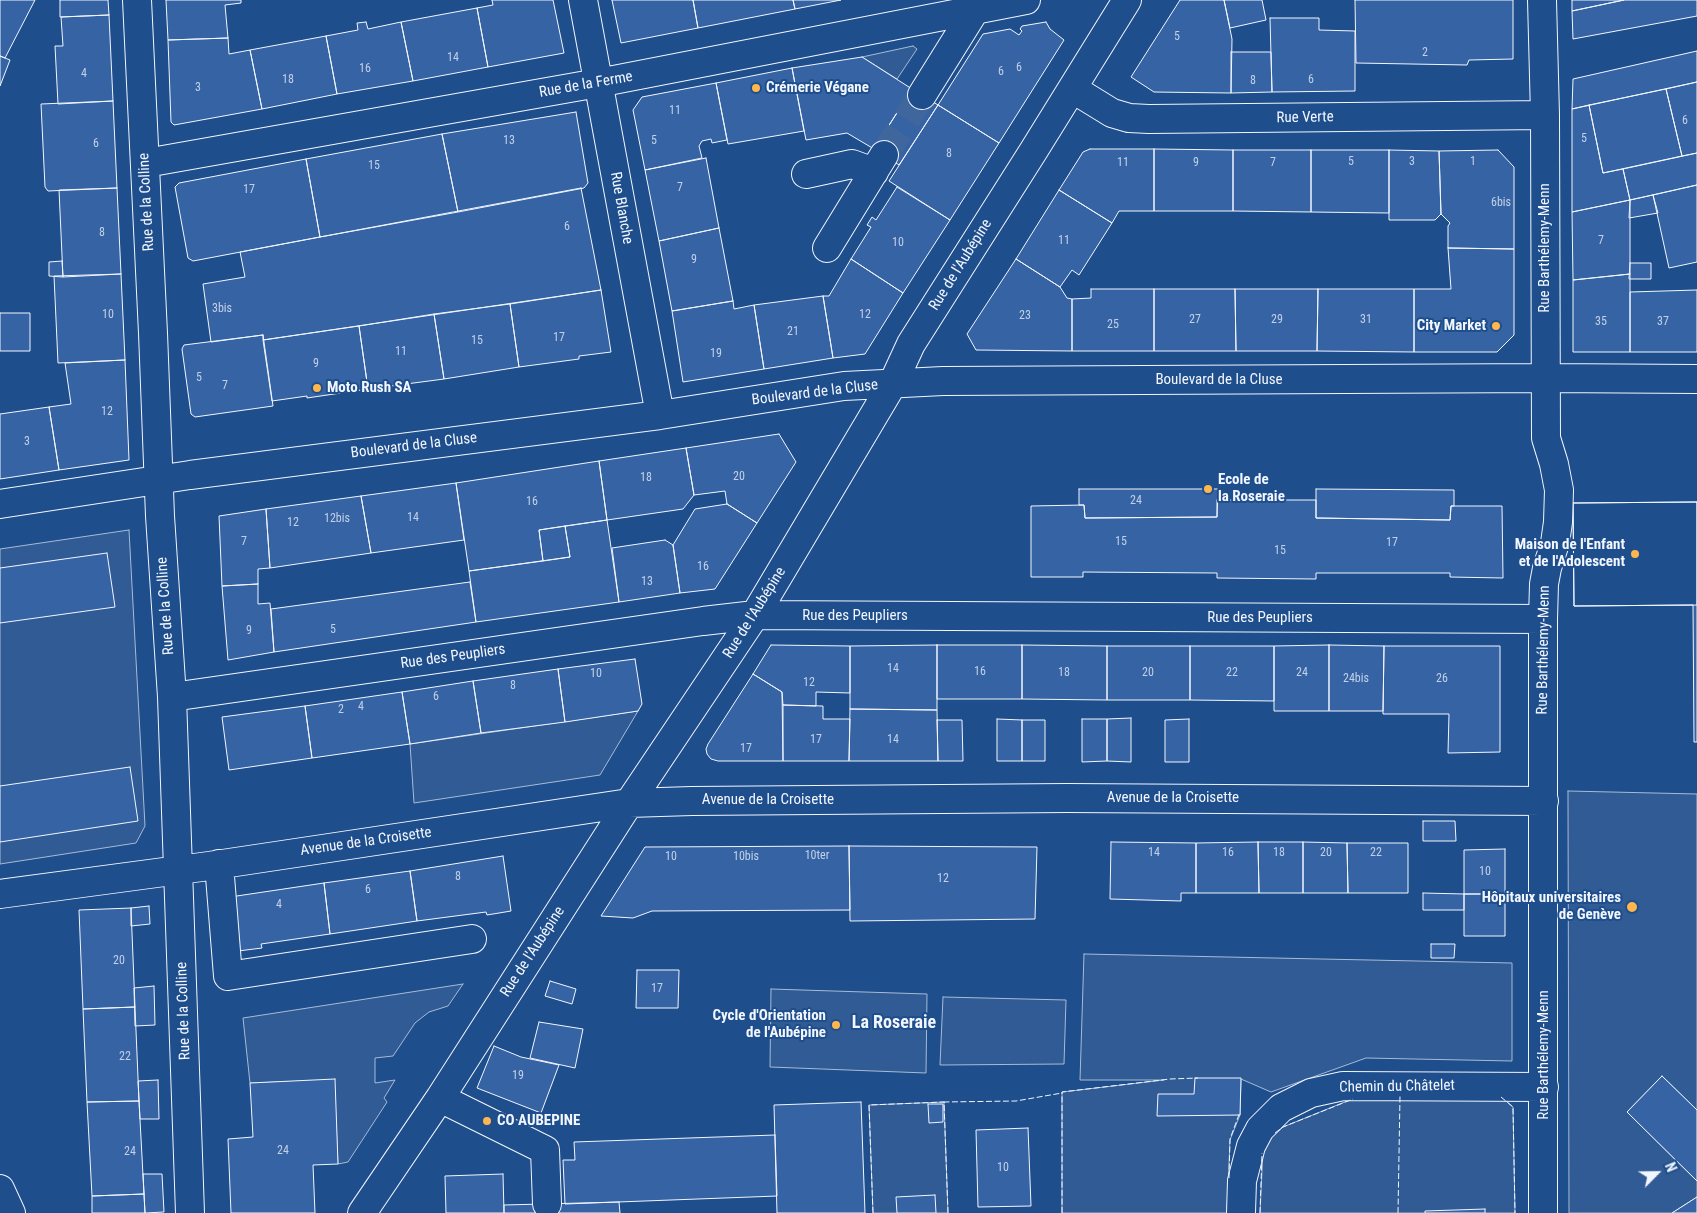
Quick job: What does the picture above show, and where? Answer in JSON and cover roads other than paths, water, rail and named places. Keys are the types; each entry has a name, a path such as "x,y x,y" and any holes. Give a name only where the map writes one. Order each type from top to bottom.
{"street":[{"name":"Rue de la Colline","path":"137,0 146,163 160,516 172,697 190,1213"},
{"name":"Rue Blanche","path":"583,0 660,415"},
{"name":"Rue de la Ferme","path":"146,163 598,83 1026,0"},
{"name":"Rue de l'Aubépine","path":"362,1213 440,1098 629,803 755,615 893,383 911,344 1127,0"},
{"name":"Rue Barthélemy-Menn","path":"1542,0 1545,115 1546,438 1554,464 1559,498 1555,543 1544,584 1543,619 1543,1213"},
{"path":"922,95 974,10"},
{"name":"Rue Verte","path":"1073,88 1112,112 1129,118 1545,115"},
{"path":"806,174 852,164 879,164 827,248"},
{"name":"Boulevard de la Cluse","path":"0,504 159,479 660,415 844,386 943,382 1546,378 1697,379"},
{"name":"Rue des Peupliers","path":"172,697 755,615 1543,619"},
{"name":"Avenue de la Croisette","path":"0,894 179,870 629,803 1058,798 1544,801"},
{"path":"219,864 228,976 472,939"},
{"name":"Chemin du Châtelet","path":"1241,1213 1242,1181 1251,1146 1260,1129 1281,1108 1311,1093 1343,1086 1544,1086"},
{"path":"440,1098 545,1150 547,1204"},
{"path":"0,1189 11,1213"}],"tunnel":[{"path":"884,155 922,95"}],"place":[{"name":"Crémerie Végane","path":"756,88"},
{"name":"City Market","path":"1496,326"},
{"name":"Moto Rush SA","path":"317,388"},
{"name":"Ecole de la Roseraie","path":"1208,489"},
{"name":"Maison de l'Enfant et de l'Adolescent","path":"1635,554"},
{"name":"Hôpitaux universitaires de Genève","path":"1632,907"},
{"name":"Cycle d'Orientation de l'Aubépine","path":"836,1025"},
{"name":"CO AUBEPINE","path":"487,1121"}],"district":[{"name":"La Roseraie","path":"894,1023"}]}
